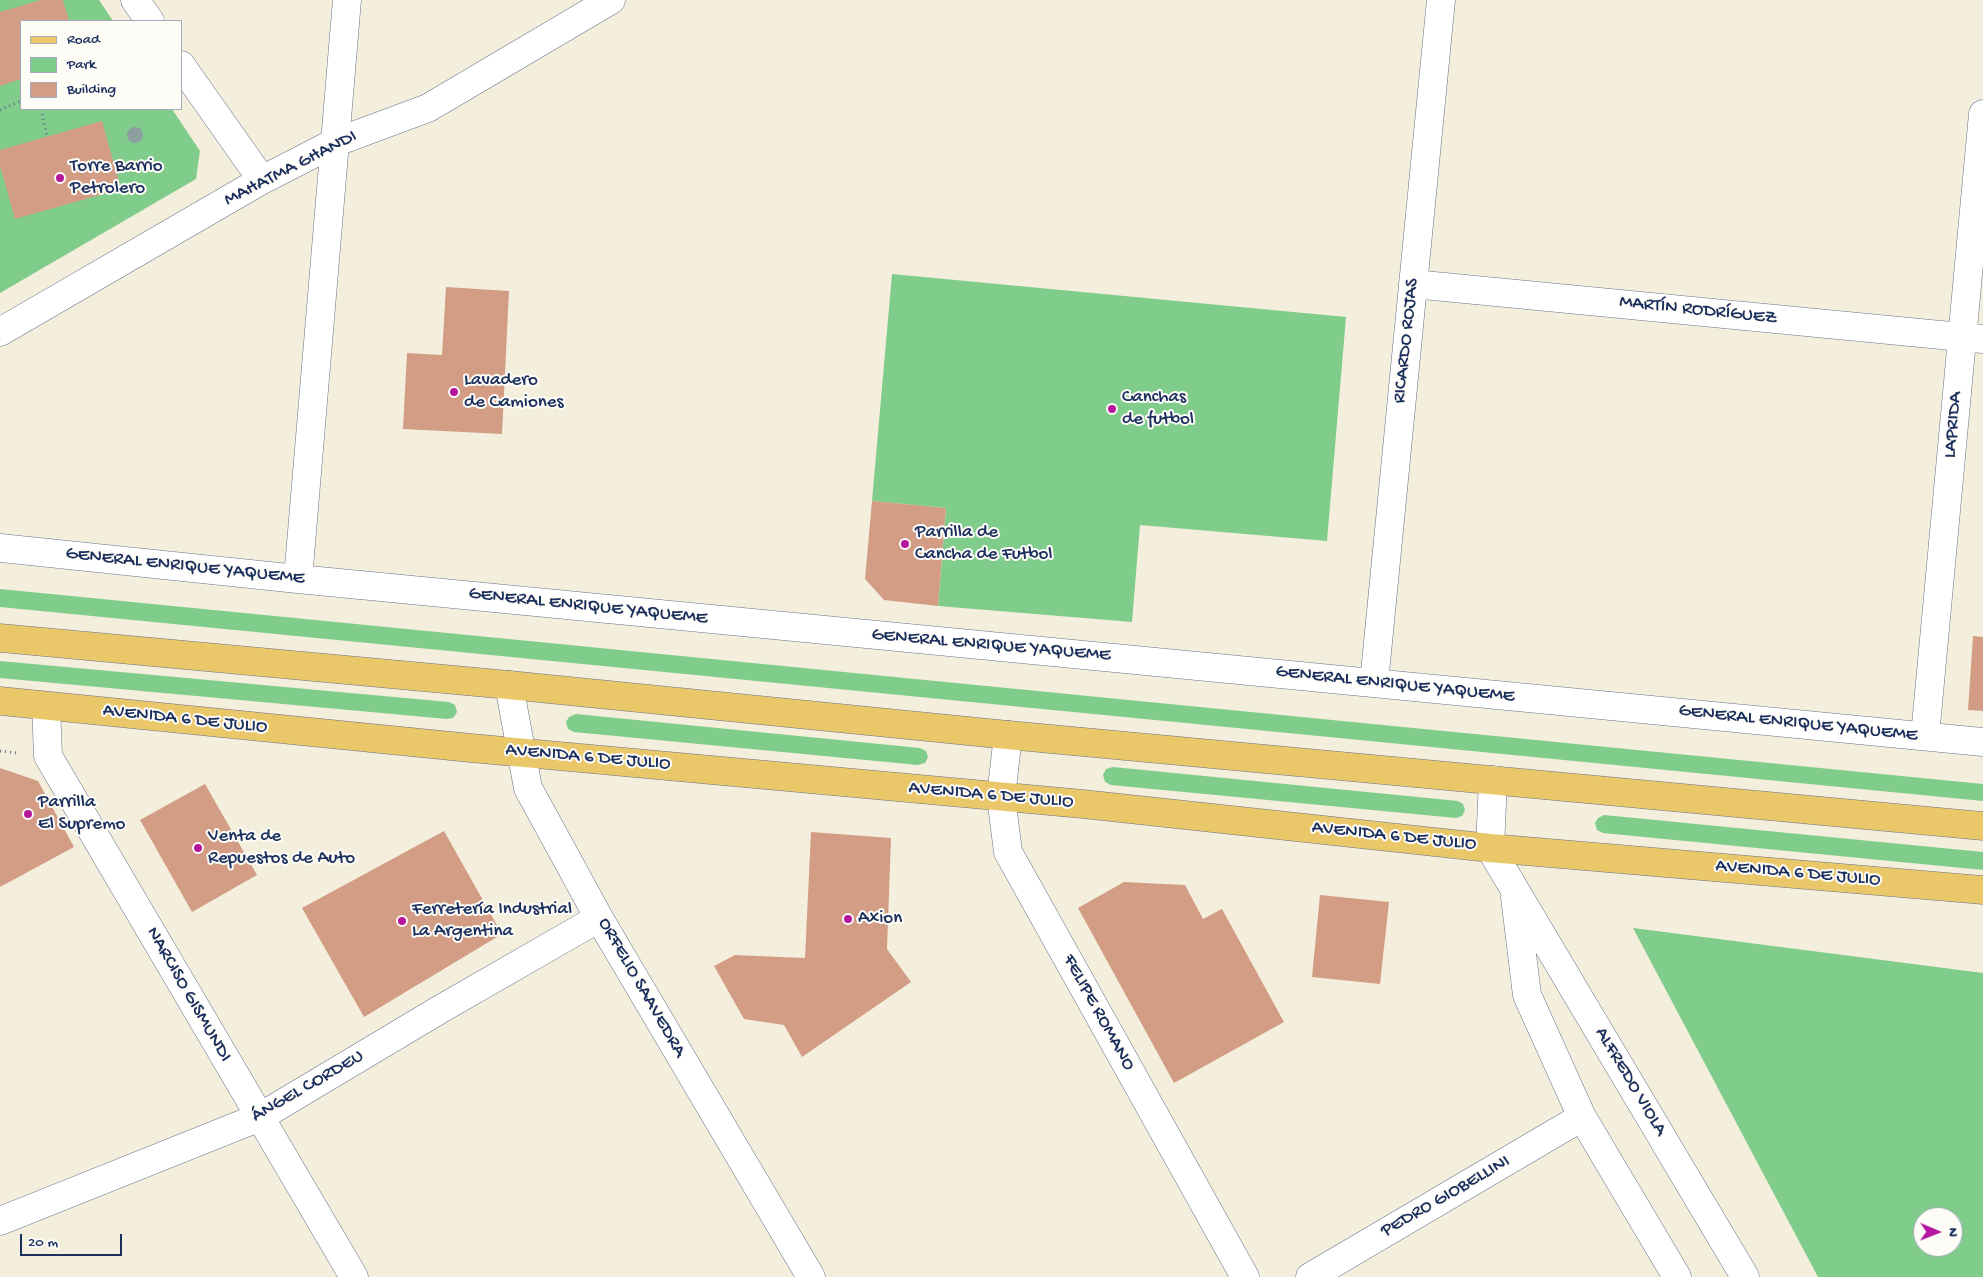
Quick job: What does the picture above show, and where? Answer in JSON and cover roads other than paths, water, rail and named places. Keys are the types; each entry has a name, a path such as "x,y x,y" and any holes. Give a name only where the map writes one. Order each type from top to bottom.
{"main road":[{"path":"0,638 1983,826"},
{"name":"AVENIDA 6 DE JULIO","path":"0,701 462,747 1093,805 1490,848 1983,890"}],"street":[{"path":"135,0 149,20"},
{"path":"298,579 347,0"},
{"name":"MAHATMA GHANDI","path":"0,332 262,180 334,143 428,108 611,0"},
{"name":"RICARDO ROJAS","path":"1370,682 1431,0"},
{"name":"RICARDO ROJAS","path":"1370,682 1413,284 1441,0"},
{"path":"182,66 262,180"},
{"name":"LAPRIDA","path":"1925,736 1973,338 1983,114"},
{"name":"MARTÍN RODRÍGUEZ","path":"1413,284 1973,338"},
{"name":"GENERAL ENRIQUE YAQUEME","path":"0,548 298,579 1983,742"},
{"name":"ORFELIO SAAVEDRA","path":"509,685 528,788 599,918 811,1277"},
{"name":"NARCISO GISMUNDI","path":"46,706 48,756 354,1277"},
{"name":"FELIPE ROMANO","path":"1008,735 1001,797 1008,852 1246,1277"},
{"path":"1490,848 1493,780"},
{"name":"ALFREDO VIOLA","path":"1490,848 1745,1277"},
{"name":"ALFREDO VIOLA","path":"1514,887 1527,994 1582,1117 1677,1277"},
{"name":"ÁNGEL CORDEU","path":"0,1221 260,1117 439,1010 599,918"},
{"name":"PEDRO GIOBELLINI","path":"1310,1277 1582,1117"}],"place":[{"name":"Torre Barrio Petrolero","path":"60,178"},
{"name":"Lavadero de Camiones","path":"454,392"},
{"name":"Canchas de futbol","path":"1112,409"},
{"name":"Parrilla de Cancha de Futbol","path":"905,544"},
{"name":"Parrilla El Supremo","path":"28,814"},
{"name":"Venta de Repuestos de Auto","path":"198,848"},
{"name":"Axion","path":"848,919"},
{"name":"Ferretería Industrial La Argentina","path":"402,921"}]}
